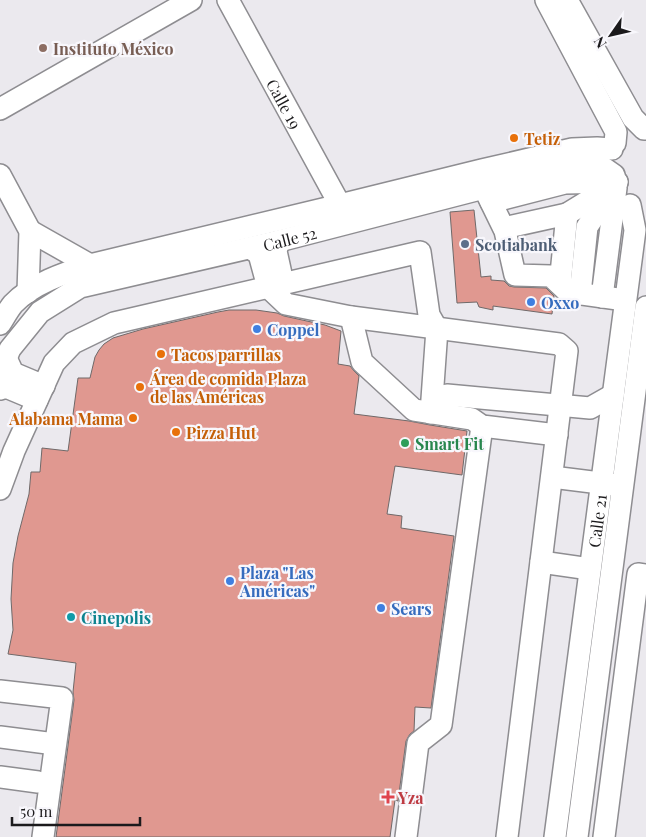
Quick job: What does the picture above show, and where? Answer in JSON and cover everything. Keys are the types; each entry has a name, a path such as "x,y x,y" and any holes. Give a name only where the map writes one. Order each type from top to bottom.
{"street":[{"path":"0,110 191,0"},
{"name":"Calle 19","path":"228,0 340,206"},
{"path":"546,0 616,132 611,157 616,179 630,205 646,220"},
{"path":"567,0 633,118 646,130"},
{"path":"614,146 631,131 646,130"},
{"name":"Calle 52","path":"0,324 13,301 55,276 90,264 340,206 492,201 572,149 614,146"},
{"name":"Calle 52","path":"3,366 10,349 40,312 80,287 280,241 492,201 561,167 604,168 616,179"},
{"path":"0,176 30,231 90,264"},
{"path":"492,201 564,200 616,179"},
{"path":"492,201 567,214 616,179"},
{"path":"580,294 587,227 616,179"},
{"path":"602,297 616,179"},
{"path":"492,201 506,231 515,274 551,276 568,292 625,300"},
{"name":"Calle 21","path":"555,837 635,230 630,205"},
{"path":"560,284 567,214"},
{"path":"13,301 30,231"},
{"path":"276,285 276,251 280,241"},
{"path":"250,248 259,254 286,304 351,318 559,344 567,352 507,837"},
{"path":"0,489 14,451 54,364 72,342 114,323 420,252 429,314 437,329 431,413"},
{"name":"Calle 21","path":"577,837 646,307"},
{"path":"351,318 362,362 414,410 472,419 482,426 557,434"},
{"path":"3,366 40,393"},
{"path":"0,390 6,387 40,393"},
{"path":"447,394 590,408 613,396"},
{"path":"406,837 418,743 441,725 482,426"},
{"path":"551,483 601,483 623,486"},
{"path":"551,483 581,495 598,509"},
{"path":"541,562 590,569"},
{"path":"604,837 636,625 638,574 646,575"},
{"path":"606,619 636,625"},
{"path":"0,691 62,698 43,837"},
{"path":"574,692 596,695"},
{"path":"0,736 55,744"},
{"path":"0,777 38,782"}],"building":[{"name":"Scotiabank","path":"474,210 481,277 491,276 491,280 504,281 509,286 514,287 546,288 554,296 552,314 493,306 493,310 479,307 477,302 457,303 450,212"},
{"name":"Plaza \"Las Américas\"","path":"229,310 256,310 277,313 341,331 338,364 350,366 359,376 354,414 467,431 462,475 395,466 387,514 402,516 401,528 454,536 431,708 415,707 414,731 406,741 398,801 395,800 390,837 56,837 74,700 76,663 8,654 13,630 11,599 13,563 29,494 31,472 40,472 42,448 68,451 78,378 90,378 95,357 104,344 113,338 143,329"}],"place":[{"name":"Instituto México","path":"43,48"},
{"name":"Tetiz","path":"514,138"},
{"name":"Scotiabank","path":"465,244"},
{"name":"Oxxo","path":"531,302"},
{"name":"Coppel","path":"257,329"},
{"name":"Tacos parrillas","path":"161,354"},
{"name":"Área de comida Plaza de las Américas","path":"140,387"},
{"name":"Alabama Mama","path":"133,418"},
{"name":"Pizza Hut","path":"176,432"},
{"name":"Smart Fit","path":"405,443"},
{"name":"Plaza \"Las Américas\"","path":"230,581"},
{"name":"Sears","path":"381,608"},
{"name":"Cinepolis","path":"71,617"},
{"name":"Yza","path":"388,797"}]}
